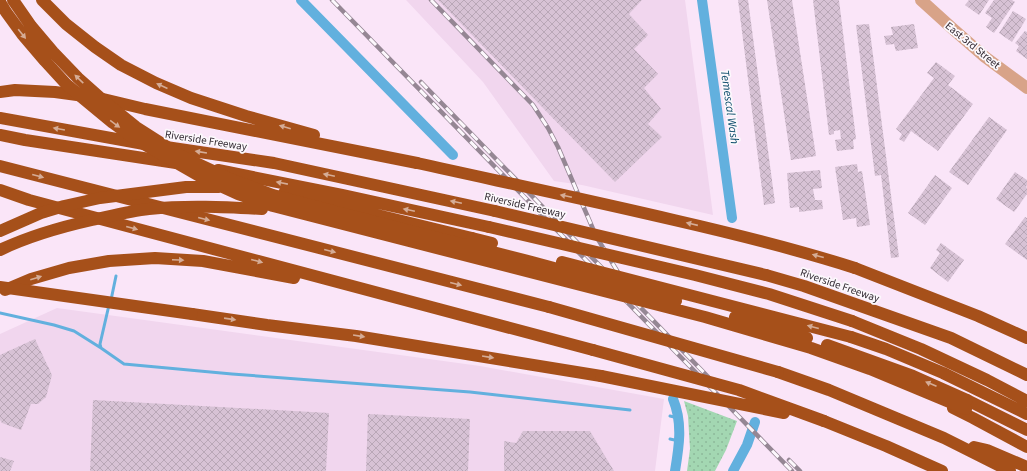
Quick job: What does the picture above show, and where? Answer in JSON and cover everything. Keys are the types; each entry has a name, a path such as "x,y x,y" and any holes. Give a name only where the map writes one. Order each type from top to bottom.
{"highway":[{"path":"13,0 31,26 53,52 78,78 105,102 136,127 177,153 228,178 273,195 532,262 778,329 831,346 913,376 966,404 1027,440"},
{"path":"42,0 66,24 95,47 121,65 156,83 191,98 246,116 417,163"},
{"path":"0,2 22,34 63,80 108,119 135,139 203,178 238,194 273,206 698,315 811,348 966,404 1027,430"},
{"path":"0,92 14,90 55,92 99,98 145,109 417,163 723,232 825,258 856,268 978,316 1024,337"},
{"name":"Riverside Freeway","path":"0,118 134,142 274,163 494,211 766,275 804,286 951,338 1027,375"},
{"path":"0,136 188,164 342,195 488,227 769,294 852,321 922,349 1027,401"},
{"path":"0,166 549,307 778,372 829,390 944,438 1010,471"},
{"path":"0,231 58,208 100,198 186,186 246,188 299,196 472,238 851,337 886,349 943,373 1027,414"},
{"path":"0,190 29,200 739,390 824,421 942,471"},
{"path":"0,250 44,233 77,224 148,209 229,207 308,212 469,252 755,329 854,366 933,399 973,418 1027,447"},
{"path":"0,292 31,279 69,268 109,261 155,258 203,261 319,283 457,314"},
{"path":"0,287 267,325 356,336 601,376 824,421"},
{"path":"944,438 987,450 1027,467"}],"street":[{"name":"East 3rd Street","path":"921,0 985,57 1027,88"}],"shaded area":[{"path":"406,0 685,0 713,215 582,185 554,181 483,82"},
{"path":"57,308 480,366 664,399 655,471 0,471 0,334"}],"green space":[{"path":"684,401 737,421 726,450 715,471 687,471 690,449 688,416"}],"building":[{"path":"438,0 642,0 629,14 648,35 634,49 658,74 644,88 661,109 648,124 662,137 615,182"},
{"path":"738,0 748,0 775,203 764,205"},
{"path":"767,0 792,0 816,156 791,160"},
{"path":"813,0 839,0 856,139 853,140 854,149 837,151 835,140 841,139 840,130 834,131 834,134 829,135"},
{"path":"969,0 989,0 979,15 965,5"},
{"path":"994,0 1012,0 1015,2 994,33 986,27 992,18 985,13"},
{"path":"1013,11 1026,19 1012,42 999,33"},
{"path":"869,24 899,257 891,258 881,175 875,176 856,25"},
{"path":"914,24 918,48 896,51 894,44 886,45 884,36 893,35 891,27"},
{"path":"1025,31 1027,32 1027,59 1016,51 1019,46 1015,43"},
{"path":"936,62 955,76 948,85 973,104 938,151 911,131 904,142 899,139 902,134 896,129 934,78 927,73"},
{"path":"989,117 1007,130 968,185 949,172"},
{"path":"857,164 858,172 862,171 870,225 857,227 856,218 843,220 835,167"},
{"path":"820,170 822,188 813,189 815,200 822,200 823,209 799,212 799,207 790,208 787,173"},
{"path":"1015,172 1027,180 1027,194 1014,212 996,199"},
{"path":"935,175 952,188 925,225 908,213"},
{"path":"1025,217 1027,218 1027,260 1005,244"},
{"path":"941,243 964,260 948,282 930,268 940,253 936,250"},
{"path":"35,339 52,375 46,397 38,404 31,404 21,430 2,423 0,420 0,355"},
{"path":"93,400 329,413 326,471 90,471"},
{"path":"368,414 470,419 468,471 366,471"},
{"path":"523,431 590,431 614,471 504,471 504,441 516,443"},
{"path":"0,457 14,461 10,471 0,471"}],"waterway":[{"path":"301,0 453,155"},
{"name":"Temescal Wash","path":"702,0 732,218"},
{"path":"111,300 116,276"},
{"path":"101,348 100,344 109,305"},
{"path":"0,313 74,331 124,364 232,374 470,392 630,410"},
{"path":"673,399 679,426 679,444 675,471"},
{"path":"670,416 678,418"},
{"name":"Temescal Wash","path":"733,471 747,445 755,422"},
{"path":"670,439 679,441"}],"railway":[{"path":"332,0 792,471"},
{"path":"431,0 533,105 558,147 596,236 619,274 639,297"},
{"path":"421,82 718,387"},
{"path":"789,460 800,471"}]}
